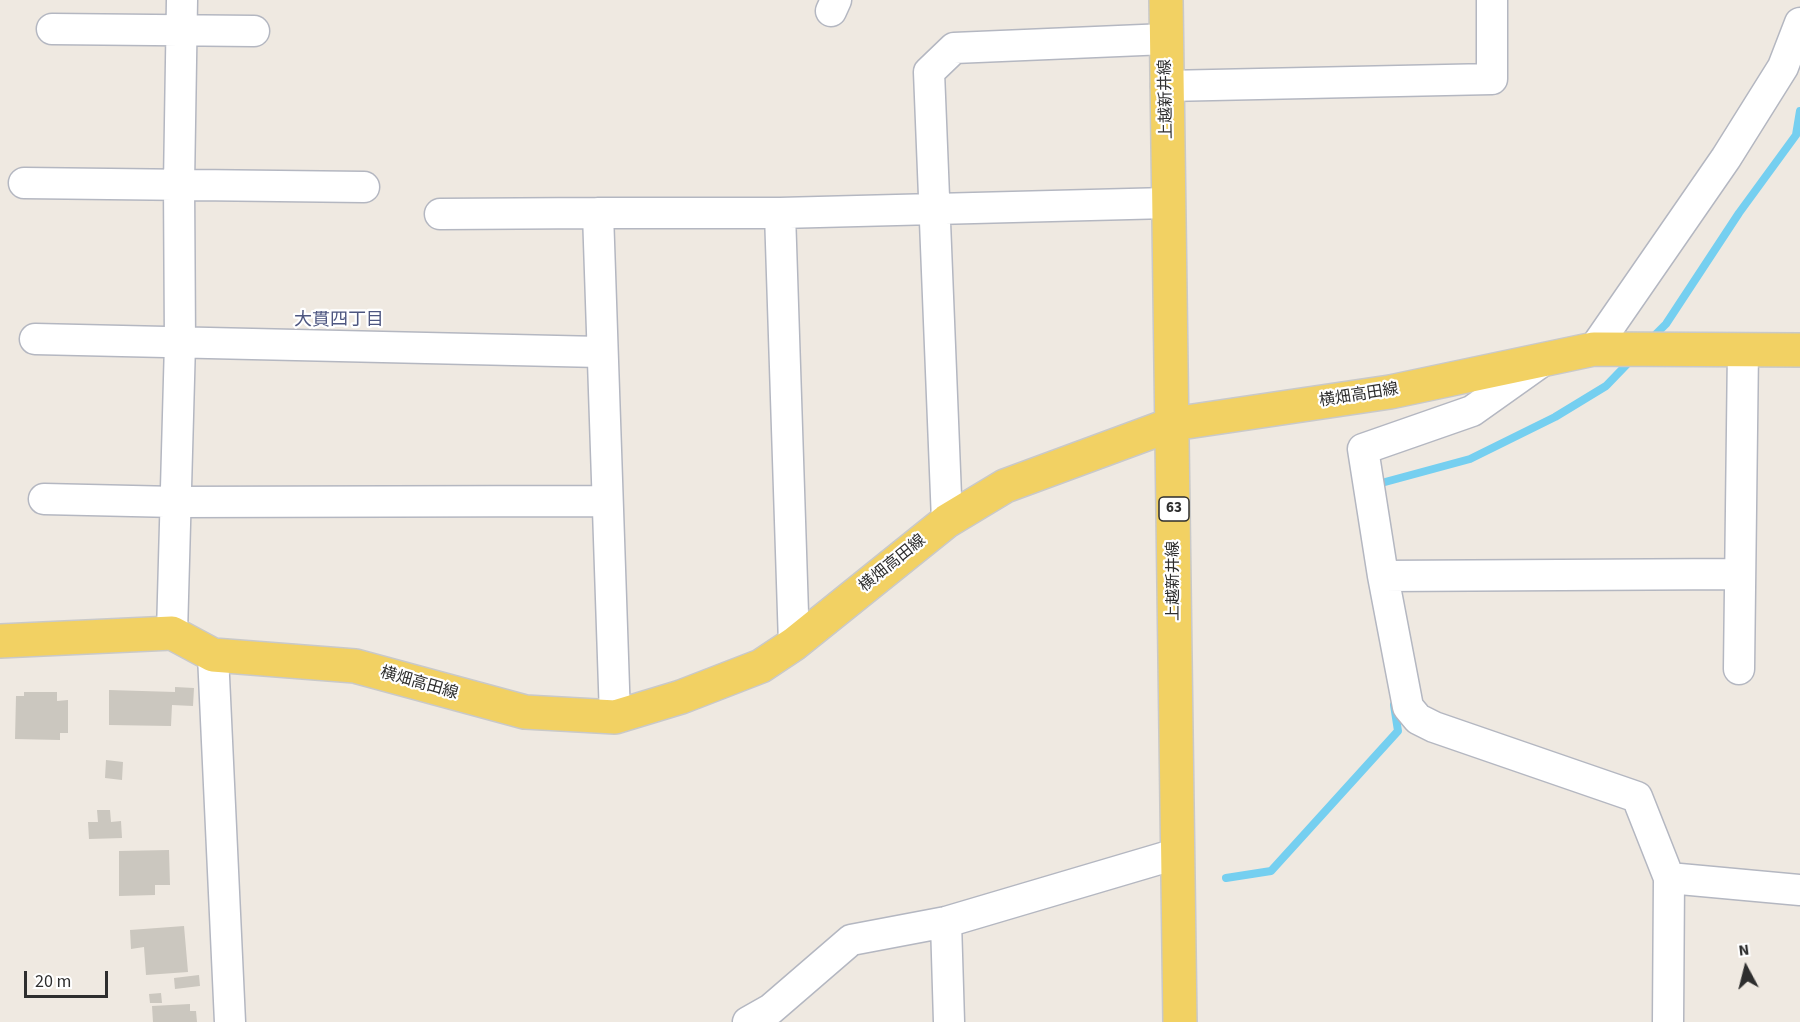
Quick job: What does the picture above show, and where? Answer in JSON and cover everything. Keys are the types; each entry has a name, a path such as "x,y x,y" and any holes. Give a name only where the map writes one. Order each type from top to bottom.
{"main road":[{"name":"上越新井線","path":"1166,0 1180,1022"},
{"name":"横畑高田線","path":"172,633 213,655 355,666 525,712 615,717 681,697 761,666 794,644 947,521 1005,486 1173,424 1390,393 1594,349 1800,350"},
{"path":"0,641 172,633"}],"street":[{"path":"172,633 180,343 179,184 182,0"},
{"path":"1166,86 1492,79 1492,0"},
{"path":"1594,349 1756,110 1783,67 1800,23"},
{"path":"52,29 255,31"},
{"path":"947,521 929,72 954,48 1166,39"},
{"path":"24,183 364,187"},
{"path":"440,214 780,213 1168,203"},
{"path":"598,213 605,501 615,717"},
{"path":"780,213 794,644"},
{"path":"35,339 600,352"},
{"path":"1739,669 1738,574 1743,349"},
{"path":"1542,362 1472,411 1363,449 1383,576 1408,707 1418,719 1434,727 1637,797 1669,878 1668,1022"},
{"path":"44,499 176,502 605,501"},
{"path":"1383,576 1738,574"},
{"path":"213,655 230,1022"},
{"path":"764,1018 851,940 946,922 1176,854"},
{"path":"1669,878 1800,890"},
{"path":"946,922 949,1022"}],"building":[{"path":"175,687 194,688 193,706 172,705 171,726 109,725 109,690 175,692"},
{"path":"24,692 57,692 57,701 68,700 68,733 60,733 60,740 15,739 16,696 24,696"},
{"path":"106,760 123,762 122,780 105,778"},
{"path":"97,810 110,810 111,822 121,821 122,838 89,839 88,822 98,822"},
{"path":"169,850 170,885 155,885 155,895 119,896 119,851"},
{"path":"184,926 188,972 146,975 144,947 131,949 130,930"},
{"path":"199,975 200,986 175,989 174,978"},
{"path":"161,993 162,1003 150,1003 149,994"},
{"path":"190,1004 190,1011 196,1011 197,1022 153,1022 152,1006"}],"waterway":[{"path":"1650,340 1666,324 1739,213 1796,135 1800,111"},
{"path":"1374,485 1470,459 1555,417 1606,386 1633,358"},
{"path":"1226,878 1271,871 1398,731 1394,705"}],"district":[{"name":"大貫四丁目","path":"339,321"}]}
